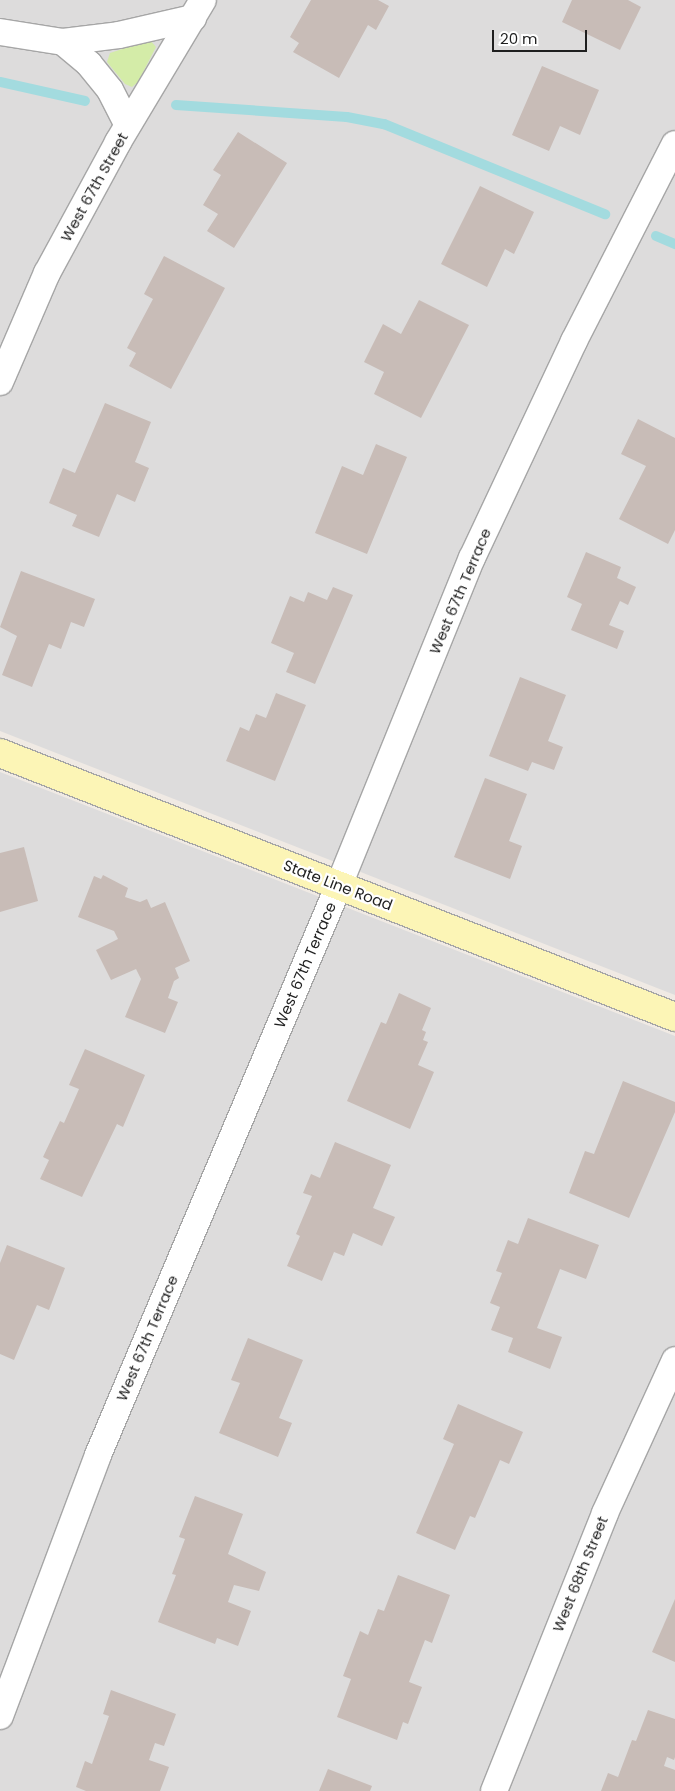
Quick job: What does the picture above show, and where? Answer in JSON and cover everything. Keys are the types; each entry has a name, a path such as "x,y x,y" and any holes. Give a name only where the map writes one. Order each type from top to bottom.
{"main road":[{"name":"State Line Road","path":"0,753 675,1017"}],"street":[{"path":"0,32 63,42 119,35 198,9"},
{"name":"West 67th Street","path":"0,382 47,273 128,125 198,9"},
{"path":"63,42 89,64 110,90 128,125"},
{"name":"West 67th Terrace","path":"0,1716 98,1455 339,885 472,558 574,341 675,144"},
{"name":"West 68th Street","path":"494,1791 605,1513 675,1360"}],"shaded area":[{"path":"0,0 675,0 675,995 0,731"},
{"path":"0,772 675,1036 675,1791 0,1791"}],"green space":[{"path":"150,40 156,47 138,82 132,87 125,84 107,62 110,53"}],"building":[{"path":"311,0 378,0 389,6 376,30 368,25 339,78 293,52 299,43 290,37"},
{"path":"572,0 628,0 641,7 620,50 562,22"},
{"path":"542,66 599,90 580,135 560,126 549,151 512,135"},
{"path":"238,132 287,163 234,248 207,231 218,214 203,205 221,175 213,170"},
{"path":"480,186 534,212 514,254 505,249 487,287 441,264"},
{"path":"164,256 225,288 171,389 129,366 136,353 127,348 153,299 144,294"},
{"path":"419,300 469,325 421,418 374,394 384,372 364,362 383,324 401,334"},
{"path":"105,403 151,422 135,462 149,468 135,502 117,494 99,537 72,526 77,515 49,503 63,468 75,473"},
{"path":"638,419 675,438 675,530 668,544 619,519 646,466 621,454"},
{"path":"376,444 407,457 367,554 315,533 342,466 363,475"},
{"path":"586,552 621,567 617,578 636,587 628,605 620,601 609,625 624,631 617,649 571,630 582,604 567,597"},
{"path":"21,571 95,599 84,627 71,622 61,649 49,644 32,687 2,675 17,636 0,627"},
{"path":"333,587 353,595 315,684 286,672 294,653 271,643 290,596 304,602 308,592 327,600"},
{"path":"520,677 566,695 548,741 563,747 554,770 532,762 528,771 489,756"},
{"path":"276,693 306,705 275,781 226,761 240,727 249,731 256,714 266,718"},
{"path":"485,778 527,794 509,841 522,846 510,879 454,857"},
{"path":"24,847 38,901 0,912 0,853"},
{"path":"103,875 128,888 125,897 140,902 147,899 151,908 165,902 190,961 175,968 179,978 174,981 168,998 178,1002 165,1033 125,1017 141,979 136,969 111,980 96,950 118,939 114,931 78,917 94,876 101,879"},
{"path":"399,993 431,1008 422,1030 426,1032 423,1040 428,1042 418,1065 434,1072 410,1129 347,1101 381,1022 386,1024"},
{"path":"85,1049 145,1075 123,1127 117,1124 82,1197 40,1179 49,1160 43,1157 60,1121 64,1123 79,1089 69,1085"},
{"path":"623,1081 675,1102 675,1112 629,1218 569,1193 585,1151 594,1154"},
{"path":"335,1142 391,1165 373,1208 395,1217 382,1246 353,1233 344,1256 334,1252 322,1281 287,1266 300,1236 296,1234 312,1196 303,1193 311,1174 320,1178"},
{"path":"528,1218 599,1245 586,1279 560,1269 537,1328 562,1337 550,1369 508,1352 513,1338 491,1330 500,1307 490,1303 502,1273 496,1271 508,1240 518,1244"},
{"path":"7,1245 65,1268 49,1310 37,1305 14,1360 0,1354 0,1263"},
{"path":"248,1338 303,1360 279,1418 292,1423 278,1457 219,1433 240,1383 231,1380"},
{"path":"458,1404 523,1432 509,1464 500,1460 475,1518 470,1516 455,1550 416,1533 454,1444 443,1439"},
{"path":"195,1496 243,1514 228,1554 266,1572 259,1591 234,1585 228,1602 251,1611 238,1646 217,1638 215,1644 158,1622 176,1575 172,1574 185,1539 179,1537"},
{"path":"398,1575 450,1595 432,1643 425,1640 409,1682 422,1687 408,1724 403,1722 397,1740 337,1717 351,1679 343,1676 360,1631 368,1635 378,1609 384,1611"},
{"path":"675,1599 675,1662 652,1652"},
{"path":"111,1690 176,1714 164,1746 155,1743 149,1760 169,1767 160,1791 86,1791 76,1787 85,1761 92,1764 109,1716 103,1714"},
{"path":"648,1710 675,1719 675,1757 674,1760 667,1757 664,1766 675,1770 675,1791 601,1791 608,1773 618,1777 632,1740 636,1741"},
{"path":"328,1769 372,1786 370,1791 319,1791"}],"waterway":[{"path":"0,82 85,101"},
{"path":"176,105 347,117 384,124 605,214"},
{"path":"656,236 675,244"}]}
